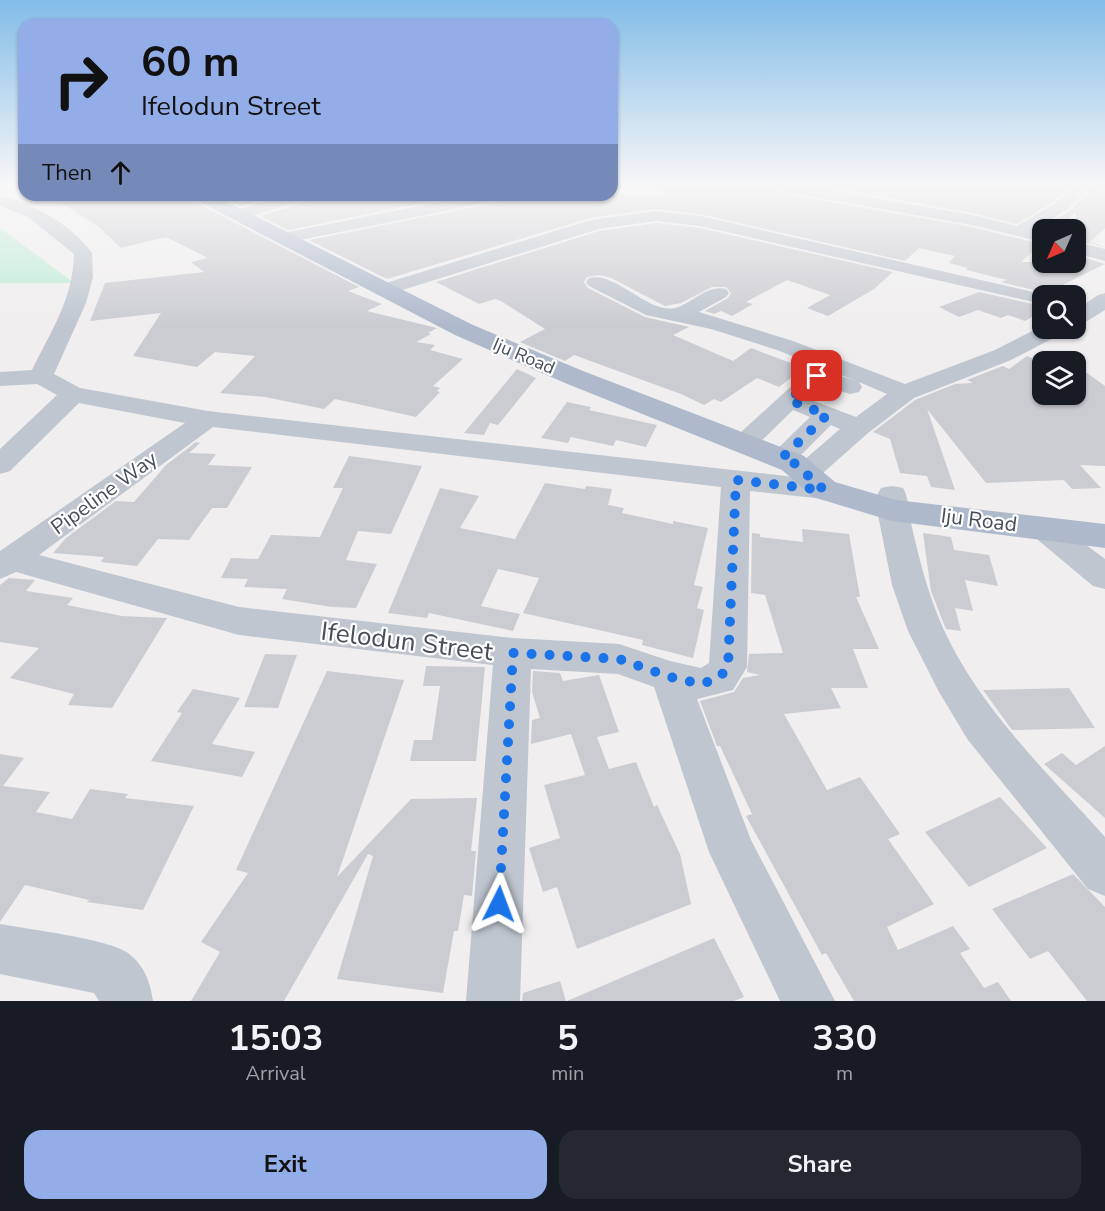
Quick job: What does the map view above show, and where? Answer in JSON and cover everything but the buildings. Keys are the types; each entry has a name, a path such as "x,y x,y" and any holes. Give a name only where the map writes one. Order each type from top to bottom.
{"main road":[{"name":"Iju Road","path":"274,233 464,330 563,372 782,458 828,487 892,502 1043,528 1105,536"},
{"name":"Iju Road","path":"892,502 1105,523"}],"street":[{"path":"41,377 76,303 83,277 83,253 58,233"},
{"path":"285,238 309,233"},
{"path":"383,290 569,233"},
{"path":"757,233 1032,295"},
{"path":"1086,250 1105,255"},
{"path":"596,282 653,311 694,316 850,369 899,397"},
{"path":"677,315 719,293"},
{"path":"0,378 41,377 73,394 208,419 736,480 828,487 859,427 899,397 1003,355 1034,339"},
{"path":"743,443 817,376 899,397"},
{"path":"0,465 73,394"},
{"path":"789,400 859,427"},
{"path":"782,458 827,415"},
{"name":"Pipeline Way","path":"6,563 208,419"},
{"name":"Ifelodun Street","path":"6,563 239,621 513,653 619,659 670,677 701,684 719,678 728,667 736,480"},
{"path":"892,502 909,585 926,631 953,681 982,728 1105,872"},
{"path":"1043,528 1105,578"},
{"path":"493,1001 513,653"},
{"path":"670,677 732,852 808,1001"},
{"path":"0,949 108,970 124,986 126,1001"}],"green space":[{"path":"0,233 6,233 74,283 0,283"}],"route":[{"path":"499,904 513,653 619,659 670,677 701,684 719,678 728,667 736,480 824,490 794,463 782,458 827,415 789,400 817,376"}]}
